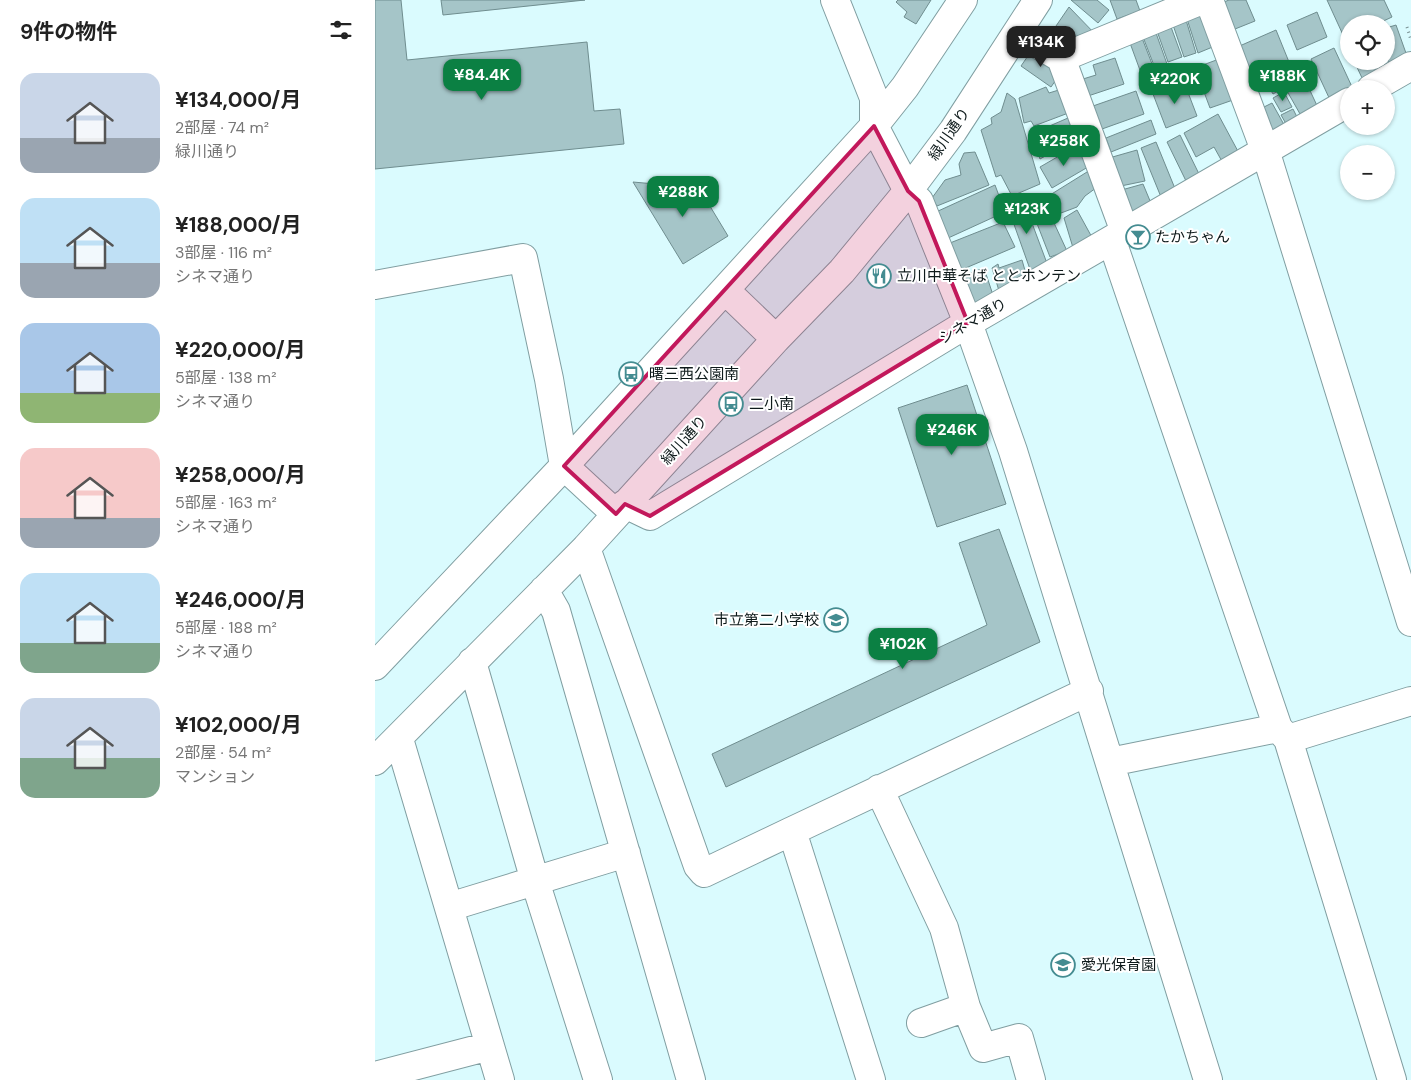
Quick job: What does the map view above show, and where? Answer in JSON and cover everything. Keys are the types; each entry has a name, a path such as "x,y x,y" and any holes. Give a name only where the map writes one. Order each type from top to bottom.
{"street":[{"path":"835,0 873,98 874,126 908,191 919,201 968,323 1013,451 1209,1080"},
{"path":"376,658 564,466 874,126 905,87 963,0"},
{"name":"緑川通り","path":"375,761 399,739 586,548 776,339 842,271 908,191 953,131 1019,33 1038,0"},
{"path":"1061,58 1202,0"},
{"path":"1209,0 1265,150 1411,622"},
{"path":"1019,33 1061,58 1283,733 1392,1080"},
{"path":"1387,80 1411,66"},
{"name":"シネマ通り","path":"621,509 650,516 968,323 1340,107"},
{"path":"375,285 523,258 549,379 564,466 621,509"},
{"path":"725,290 776,339"},
{"path":"586,548 698,866 704,874 1089,690"},
{"path":"544,590 555,611 691,1080"},
{"path":"473,662 535,881 599,1080"},
{"path":"1110,762 1283,733 1411,701"},
{"path":"399,739 500,1080"},
{"path":"879,789 944,928 966,1007 983,1048 1019,1038 1031,1080"},
{"path":"792,831 871,1080"},
{"path":"449,906 626,853"},
{"path":"921,1023 966,1007"},
{"path":"375,1076 490,1046"}],"path":[{"path":"1407,26 1411,41"}],"highlighted area":[{"path":"874,126 908,191 919,201 968,323 650,516 625,504 616,514 564,466"}],"building":[{"path":"375,0 401,0 407,60 587,42 594,111 620,109 624,144 375,169"},
{"path":"441,0 585,0 443,15"},
{"path":"898,0 931,0 916,24 904,17 907,12 896,2"},
{"path":"1071,0 1097,0 1109,10 1098,23"},
{"path":"1110,0 1136,0 1140,11 1117,19"},
{"path":"1229,0 1246,0 1255,21 1230,31 1219,4"},
{"path":"1327,0 1384,0 1391,15 1340,15 1340,28"},
{"path":"1069,7 1098,37 1066,47 1056,26"},
{"path":"1317,12 1327,37 1297,50 1287,25"},
{"path":"1204,14 1215,46 1198,53 1187,19"},
{"path":"1186,20 1196,53 1184,57 1173,25"},
{"path":"1395,25 1407,56 1395,62"},
{"path":"1171,27 1182,57 1168,62 1157,31"},
{"path":"1276,30 1289,62 1249,80 1235,48"},
{"path":"1156,33 1167,64 1155,68 1143,37"},
{"path":"1142,38 1154,69 1141,73 1130,43"},
{"path":"1334,48 1340,61 1340,70 1344,70 1349,80 1340,80 1340,96 1331,102 1311,59"},
{"path":"1032,50 1062,71 1051,87 1021,66"},
{"path":"1115,58 1124,84 1088,96 1083,79 1096,75 1093,65"},
{"path":"1219,59 1233,100 1210,108 1195,68"},
{"path":"1282,68 1291,84 1273,94 1264,79"},
{"path":"1358,70 1384,70 1384,71 1363,80"},
{"path":"1184,82 1197,116 1166,128 1153,94"},
{"path":"1306,82 1320,112 1304,121 1287,91"},
{"path":"1046,87 1049,93 1062,89 1071,112 1034,126 1031,121 1024,123 1019,98"},
{"path":"1136,91 1144,114 1102,129 1093,106"},
{"path":"1284,92 1292,107 1281,112 1273,98"},
{"path":"1007,93 1015,99 1040,184 1012,196 1001,175 996,177 981,130 992,124 991,118 1001,112"},
{"path":"1272,103 1287,130 1269,140 1254,112"},
{"path":"1293,109 1300,123 1289,129 1281,115"},
{"path":"1218,114 1240,155 1224,165 1214,147 1196,157 1184,133"},
{"path":"1068,118 1077,138 1040,159 1031,134"},
{"path":"1151,120 1156,134 1111,152 1106,138"},
{"path":"1180,135 1200,176 1187,183 1167,142"},
{"path":"1156,142 1176,191 1161,197 1141,148"},
{"path":"1078,145 1088,167 1052,188 1040,167"},
{"path":"1137,150 1145,181 1116,187 1109,158"},
{"path":"975,152 989,185 937,206 932,198 945,180 961,175 959,164 964,153"},
{"path":"1087,172 1091,173 1100,185 1085,196 1077,207 1061,213 1050,195"},
{"path":"633,182 699,188 728,236 683,264"},
{"path":"1143,184 1153,208 1128,219 1118,191"},
{"path":"995,185 1005,212 946,239 936,212"},
{"path":"1042,197 1067,251 1050,257 1029,203"},
{"path":"1023,199 1048,266 1031,272 1006,202"},
{"path":"1077,210 1094,241 1074,251 1064,218"},
{"path":"1003,222 1015,247 961,270 950,243"},
{"path":"1022,260 1028,281 1000,294 992,268 998,264 999,268"},
{"path":"984,268 993,295 969,308 959,277"},
{"path":"967,385 1006,504 937,527 898,408"},
{"path":"999,529 1040,642 726,787 712,754 987,625 959,543"}],"place":[{"name":"たかちゃん","path":"1138,237"},
{"name":"立川中華そば ととホンテン","path":"879,276"},
{"name":"曙三西公園南","path":"631,374"},
{"name":"二小南","path":"731,404"},
{"name":"市立第二小学校","path":"836,620"},
{"name":"愛光保育園","path":"1063,965"}]}
